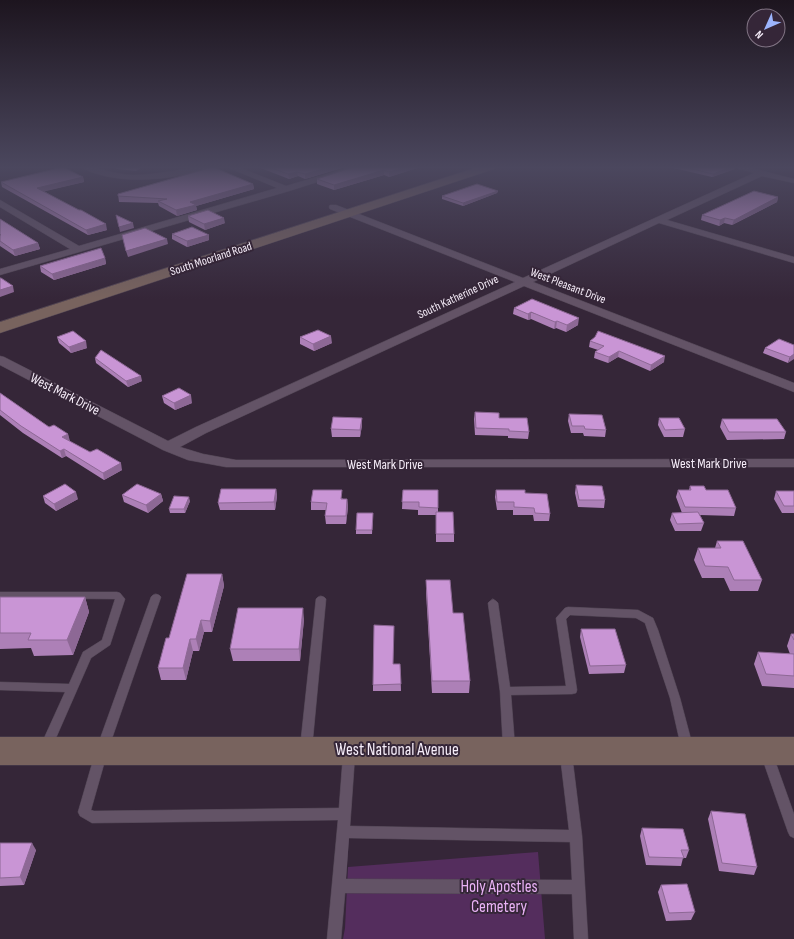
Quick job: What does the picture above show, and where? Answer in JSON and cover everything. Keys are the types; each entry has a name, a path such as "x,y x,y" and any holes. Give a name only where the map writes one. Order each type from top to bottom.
{"main road":[{"name":"South Moorland Road","path":"0,314 321,211"},
{"name":"South Moorland Road","path":"0,328 355,211"},
{"name":"West National Avenue","path":"0,751 780,751"}],"street":[{"path":"13,211 77,249"},
{"path":"0,272 210,211"},
{"name":"West Pleasant Drive","path":"343,211 794,388"},
{"name":"South Katherine Drive","path":"168,447 201,430 678,211"},
{"path":"658,220 794,260"},
{"name":"West Mark Drive","path":"0,360 168,447 200,460 236,464 794,463"}],"lane":[{"path":"0,595 117,595 120,599 106,642 87,655 44,751"},
{"path":"156,597 102,750 84,812 92,817 345,814"},
{"path":"306,750 321,599"},
{"path":"493,603 505,691 509,750"},
{"path":"505,691 572,690 561,618 568,611 638,614 649,621 653,630 675,698 688,752"},
{"path":"0,686 72,688"},
{"path":"334,939 349,750"},
{"path":"565,750 576,836 581,939"},
{"path":"780,751 794,832"},
{"path":"343,832 576,836"},
{"path":"339,886 579,887"}],"green space":[{"name":"Holy Apostles Cemetery","path":"538,852 545,939 343,939 345,928 348,867"}],"building":[{"path":"52,211 82,211 106,224 86,230"},
{"path":"210,211 224,218 204,224 188,216"},
{"path":"711,211 752,211 734,220 725,218 720,220 702,215"},
{"path":"116,215 133,223 119,227"},
{"path":"0,219 38,243 13,250 0,241"},
{"path":"192,227 209,235 187,241 172,234"},
{"path":"145,228 167,239 126,251 122,235"},
{"path":"101,248 105,258 52,274 40,266"},
{"path":"1,278 13,286 0,290"},
{"path":"532,299 579,318 567,325 557,321 555,322 531,312 528,314 514,308"},
{"path":"318,330 331,336 313,344 300,337"},
{"path":"73,331 86,341 69,347 57,337"},
{"path":"598,331 665,356 651,365 619,351 609,357 595,352 604,346 590,341 595,337"},
{"path":"779,339 794,345 794,354 790,357 765,348"},
{"path":"101,350 141,376 126,381 95,358"},
{"path":"179,388 191,395 174,403 162,396"},
{"path":"0,393 49,427 54,425 68,434 62,437 90,452 97,449 121,463 103,473 64,449 60,451 21,426 0,410"},
{"path":"475,412 499,413 499,418 527,418 529,432 509,431 509,429 476,428"},
{"path":"569,414 602,415 606,430 585,429 584,426 572,426"},
{"path":"333,417 362,418 360,430 331,429"},
{"path":"659,418 679,418 685,429 665,430"},
{"path":"722,419 777,419 786,432 729,432"},
{"path":"65,484 76,492 54,504 43,496"},
{"path":"137,484 161,494 146,505 122,495"},
{"path":"576,485 602,486 605,500 579,500"},
{"path":"690,486 704,486 706,490 728,490 736,508 685,507 678,490 691,490"},
{"path":"221,489 276,489 274,502 218,503"},
{"path":"313,490 342,490 341,499 347,499 346,516 325,516 327,503 311,502"},
{"path":"403,490 438,490 438,508 419,507 419,502 402,502"},
{"path":"496,490 525,490 525,493 547,494 550,514 535,513 534,508 514,507 514,502 497,502"},
{"path":"776,491 794,491 794,506 784,506"},
{"path":"174,496 189,497 184,509 169,509"},
{"path":"436,512 453,512 454,534 436,534"},
{"path":"698,512 704,523 677,524 672,513"},
{"path":"357,513 373,513 372,530 356,530"},
{"path":"717,541 743,541 762,580 734,580 728,567 705,566 698,548 721,548"},
{"path":"187,574 222,574 210,621 201,620 196,639 190,639 183,668 158,668 166,638 169,638"},
{"path":"426,580 450,580 453,613 463,613 470,681 432,681"},
{"path":"0,597 85,597 67,640 28,640 31,633 0,633"},
{"path":"238,608 303,608 299,649 230,649"},
{"path":"374,625 394,626 393,664 400,664 401,684 373,685"},
{"path":"581,629 615,629 626,665 590,666"},
{"path":"758,652 794,654 794,676 766,674"},
{"path":"711,811 745,814 757,867 722,863"},
{"path":"642,828 683,829 689,850 681,850 684,858 649,857"},
{"path":"0,843 32,843 20,877 0,878"},
{"path":"687,884 695,912 669,913 661,885"}]}
